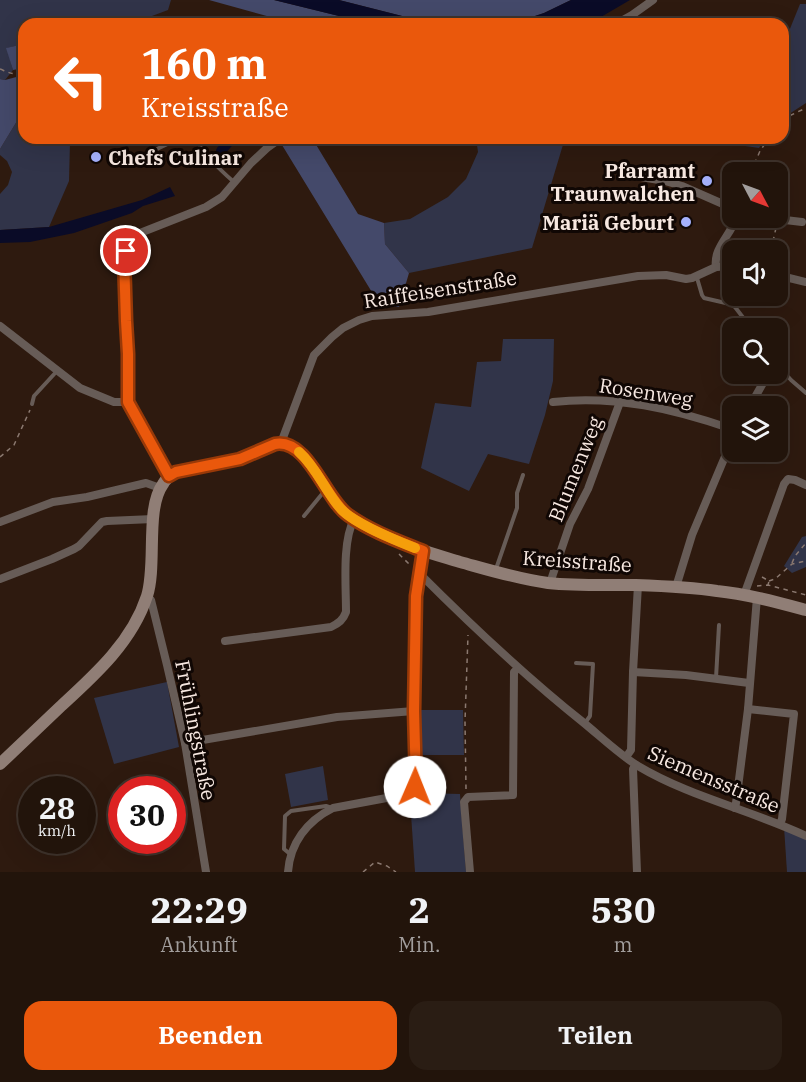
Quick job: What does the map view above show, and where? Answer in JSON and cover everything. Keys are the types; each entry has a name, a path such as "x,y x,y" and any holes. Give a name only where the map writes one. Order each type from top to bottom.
{"street":[{"path":"627,18 653,0"},
{"path":"169,476 128,402 124,258 129,244 140,233 206,207 222,197 273,144"},
{"path":"623,174 682,186 722,204"},
{"path":"788,220 802,222"},
{"path":"716,267 716,255 732,228"},
{"path":"697,277 706,271 722,267"},
{"name":"Raiffeisenstraße","path":"281,443 314,356 343,328 359,320 372,316 428,312 638,276 666,275 686,279 697,277"},
{"path":"788,278 806,282"},
{"path":"0,326 80,388 114,402 128,402"},
{"name":"Rosenweg","path":"554,402 590,400 648,405 722,426"},
{"name":"Blumenweg","path":"550,583 570,524 588,489 620,402"},
{"path":"0,764 115,653 131,629 146,599 152,572 153,519 160,488 169,476 176,472 240,459 281,443"},
{"name":"Kreisstraße","path":"281,443 302,455 340,507 354,519 384,535 423,551 495,572 550,583 744,591 757,597 806,610"},
{"path":"676,587 699,517 723,462"},
{"path":"744,591 784,484 791,479 806,485"},
{"path":"0,522 53,502 146,483 160,488"},
{"path":"0,579 74,549 102,522 153,519"},
{"path":"225,641 331,627 343,619 346,612 347,543 349,529 354,519"},
{"path":"288,872 294,844 307,826 323,813 333,808 408,794 416,783 414,711 416,596 423,551"},
{"name":"Siemensstraße","path":"419,573 518,668 636,765 684,789 780,824 806,837"},
{"path":"626,757 631,750 638,585"},
{"path":"735,808 748,709 757,597"},
{"name":"Frühlingstraße","path":"146,599 151,600 167,665 184,743 206,872"},
{"path":"470,872 464,802 468,797 513,795 514,672 518,668"},
{"path":"633,672 686,675 749,683"},
{"path":"748,709 794,714 780,824"},
{"path":"184,743 337,717 414,711"},
{"path":"636,765 633,769 637,872"}],"lane":[{"path":"134,160 167,144"},
{"path":"199,144 221,171 234,182"},
{"path":"697,277 704,298 730,304 743,318"},
{"path":"32,404 34,396 57,370"},
{"path":"788,377 806,393"},
{"path":"495,572 517,508 517,493 523,475"},
{"path":"304,516 322,494 328,491"},
{"path":"716,679 719,625"},
{"path":"576,663 593,664 590,716 584,723"},
{"path":"291,855 284,849 286,814 291,811 326,806 333,808"}],"path":[{"path":"0,69 11,74 18,74"},
{"path":"789,116 806,108"},
{"path":"755,162 764,144"},
{"path":"0,457 14,445 32,404"},
{"path":"384,535 384,539 419,573"},
{"path":"753,568 769,581 775,579 792,564 795,556 806,543"},
{"path":"792,564 806,561"},
{"path":"768,585 769,581"},
{"path":"744,591 768,585 806,595"},
{"path":"466,799 465,721 468,622"},
{"path":"363,872 375,862 396,872"}],"shaded area":[{"path":"0,0 171,0 168,10 143,18 18,18 18,45 7,48 13,70 5,80 0,79"},
{"path":"209,0 274,0 339,16 338,18 274,18"},
{"path":"274,0 339,0 414,18 345,18"},
{"path":"339,0 571,0 529,18 406,17"},
{"path":"571,0 630,0 599,18 529,18"},
{"path":"800,4 806,4 806,103 789,114 789,31"},
{"path":"18,45 18,69 13,70 6,48"},
{"path":"18,77 17,121 0,149 0,79"},
{"path":"18,106 18,144 70,144 69,181 49,227 0,230 0,194 8,185 12,172 7,161 0,155 0,149 17,121"},
{"path":"316,144 358,214 384,223 385,244 409,273 399,307 381,307 282,145"},
{"path":"477,144 563,144 532,248 409,273 385,244 384,223 410,219 448,197 466,179 478,152"},
{"path":"731,144 761,144 759,148"},
{"path":"170,187 175,196 74,233 30,242 0,243 0,230 49,227 142,200"},
{"path":"503,339 554,339 553,381 529,464 488,454 469,491 421,468 435,403 471,407 477,362 501,361"},
{"path":"806,536 806,567 792,573 784,566 802,537"},
{"path":"167,682 179,747 114,764 94,698"},
{"path":"420,710 463,710 464,755 420,755"},
{"path":"323,766 328,800 291,807 285,774"},
{"path":"421,793 460,794 466,872 415,872 410,800"},
{"path":"784,827 806,838 806,872 787,872"}],"waterway":[{"path":"221,151 227,144"}],"slow traffic":[{"path":"299,452 349,516 398,542 415,548"}],"place":[{"name":"Chefs Culinar","path":"96,157"},
{"name":"Pfarramt Traunwalchen","path":"707,181"},
{"name":"Mariä Geburt","path":"686,222"}],"route":[{"path":"126,251 124,258 128,402 169,476 176,472 240,459 275,444 287,444 308,461 328,491 349,516 398,542 423,551 416,596 415,787"}]}
